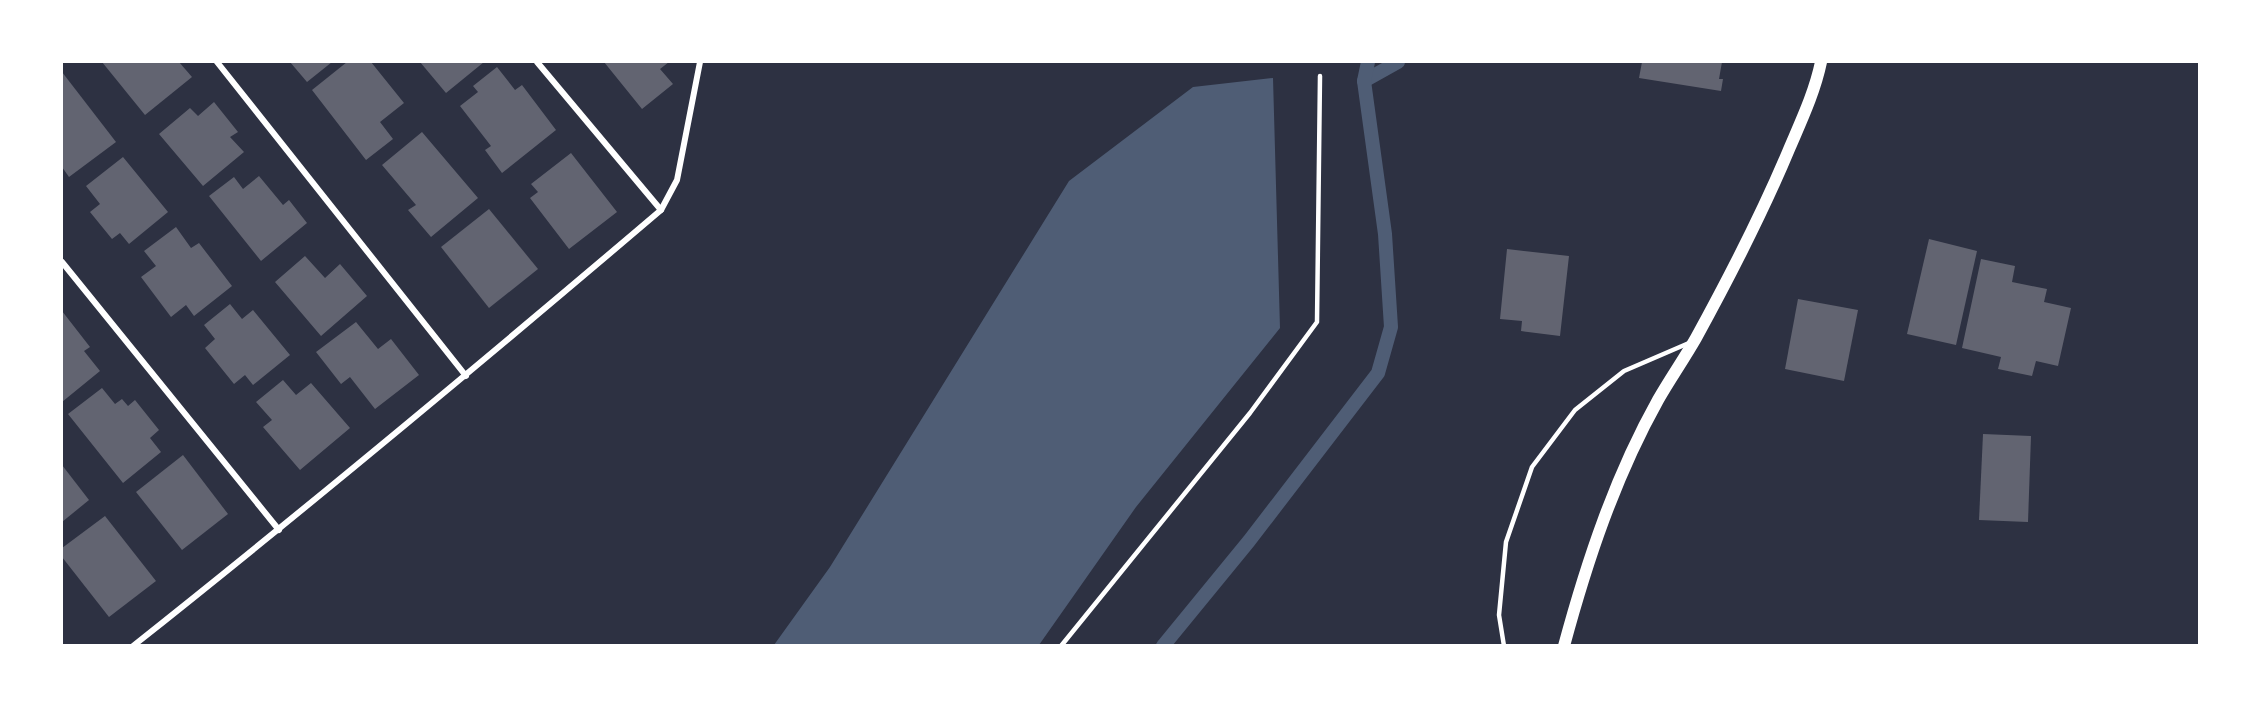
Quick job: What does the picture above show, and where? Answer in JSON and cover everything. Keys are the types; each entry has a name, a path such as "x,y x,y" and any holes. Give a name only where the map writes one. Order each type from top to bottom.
{"main road":[{"path":"1564,645 1585,570 1610,500 1658,401 1695,340 1773,188 1817,83 1821,62"}],"street":[{"path":"217,62 466,376"},
{"path":"537,62 661,210"},
{"path":"133,645 279,530 466,376 661,210 677,180 700,62"},
{"path":"62,262 279,530"}],"lane":[{"path":"1061,645 1250,413 1317,322 1320,76"},
{"path":"1504,645 1499,615 1506,542 1532,466 1575,410 1624,371 1695,340"}],"water":[{"path":"1273,78 1280,328 1136,507 1039,645 774,645 830,567 1069,181 1193,87"}],"building":[{"path":"102,62 179,62 192,77 145,115"},
{"path":"290,62 332,62 307,82"},
{"path":"347,62 371,62 404,103 380,122 393,139 366,160 312,90"},
{"path":"420,62 484,62 446,93"},
{"path":"604,62 669,62 660,69 673,84 642,109"},
{"path":"1642,62 1722,62 1719,79 1723,79 1721,91 1639,78"},
{"path":"497,67 515,90 522,85 556,130 502,173 485,150 491,146 460,106 478,92 473,86"},
{"path":"62,72 116,142 69,177 62,167"},
{"path":"214,102 238,132 230,137 244,152 203,186 159,134 190,108 198,116"},
{"path":"422,132 478,198 431,237 408,210 416,205 382,165"},
{"path":"571,153 617,212 569,249 530,198 538,192 531,184"},
{"path":"123,157 168,212 129,244 120,233 112,239 90,212 100,204 86,186"},
{"path":"259,176 283,205 289,200 307,223 261,261 209,196 234,177 243,189"},
{"path":"489,209 538,269 489,308 441,247"},
{"path":"176,227 191,248 199,243 232,286 194,316 186,305 171,317 141,277 156,266 144,251"},
{"path":"1929,239 1977,251 1956,345 1907,334"},
{"path":"1507,249 1569,256 1560,336 1521,331 1522,321 1500,319"},
{"path":"305,256 325,278 340,264 367,296 321,336 275,282"},
{"path":"1981,259 2015,266 2012,282 2047,289 2044,302 2071,308 2058,366 2036,361 2032,376 1998,369 2001,357 1962,348"},
{"path":"1798,299 1858,310 1844,381 1785,369"},
{"path":"230,304 242,319 253,310 290,355 253,385 245,375 234,384 205,348 215,339 204,325"},
{"path":"62,311 90,347 84,351 100,371 62,402"},
{"path":"356,322 378,349 391,339 419,375 375,409 350,377 341,384 316,352"},
{"path":"283,380 296,395 311,383 350,428 300,470 263,427 272,420 256,402"},
{"path":"102,388 115,404 122,399 128,406 135,400 159,430 150,438 161,452 123,483 68,414"},
{"path":"1983,434 2031,436 2028,522 1979,520"},
{"path":"183,455 228,514 182,550 136,492"},
{"path":"62,465 89,500 62,522"},
{"path":"105,516 156,581 109,617 62,557 62,548"}],"waterway":[{"path":"1163,646 1249,541 1378,373 1391,327 1385,234 1364,81 1368,62"},
{"path":"1364,81 1398,62"}]}
